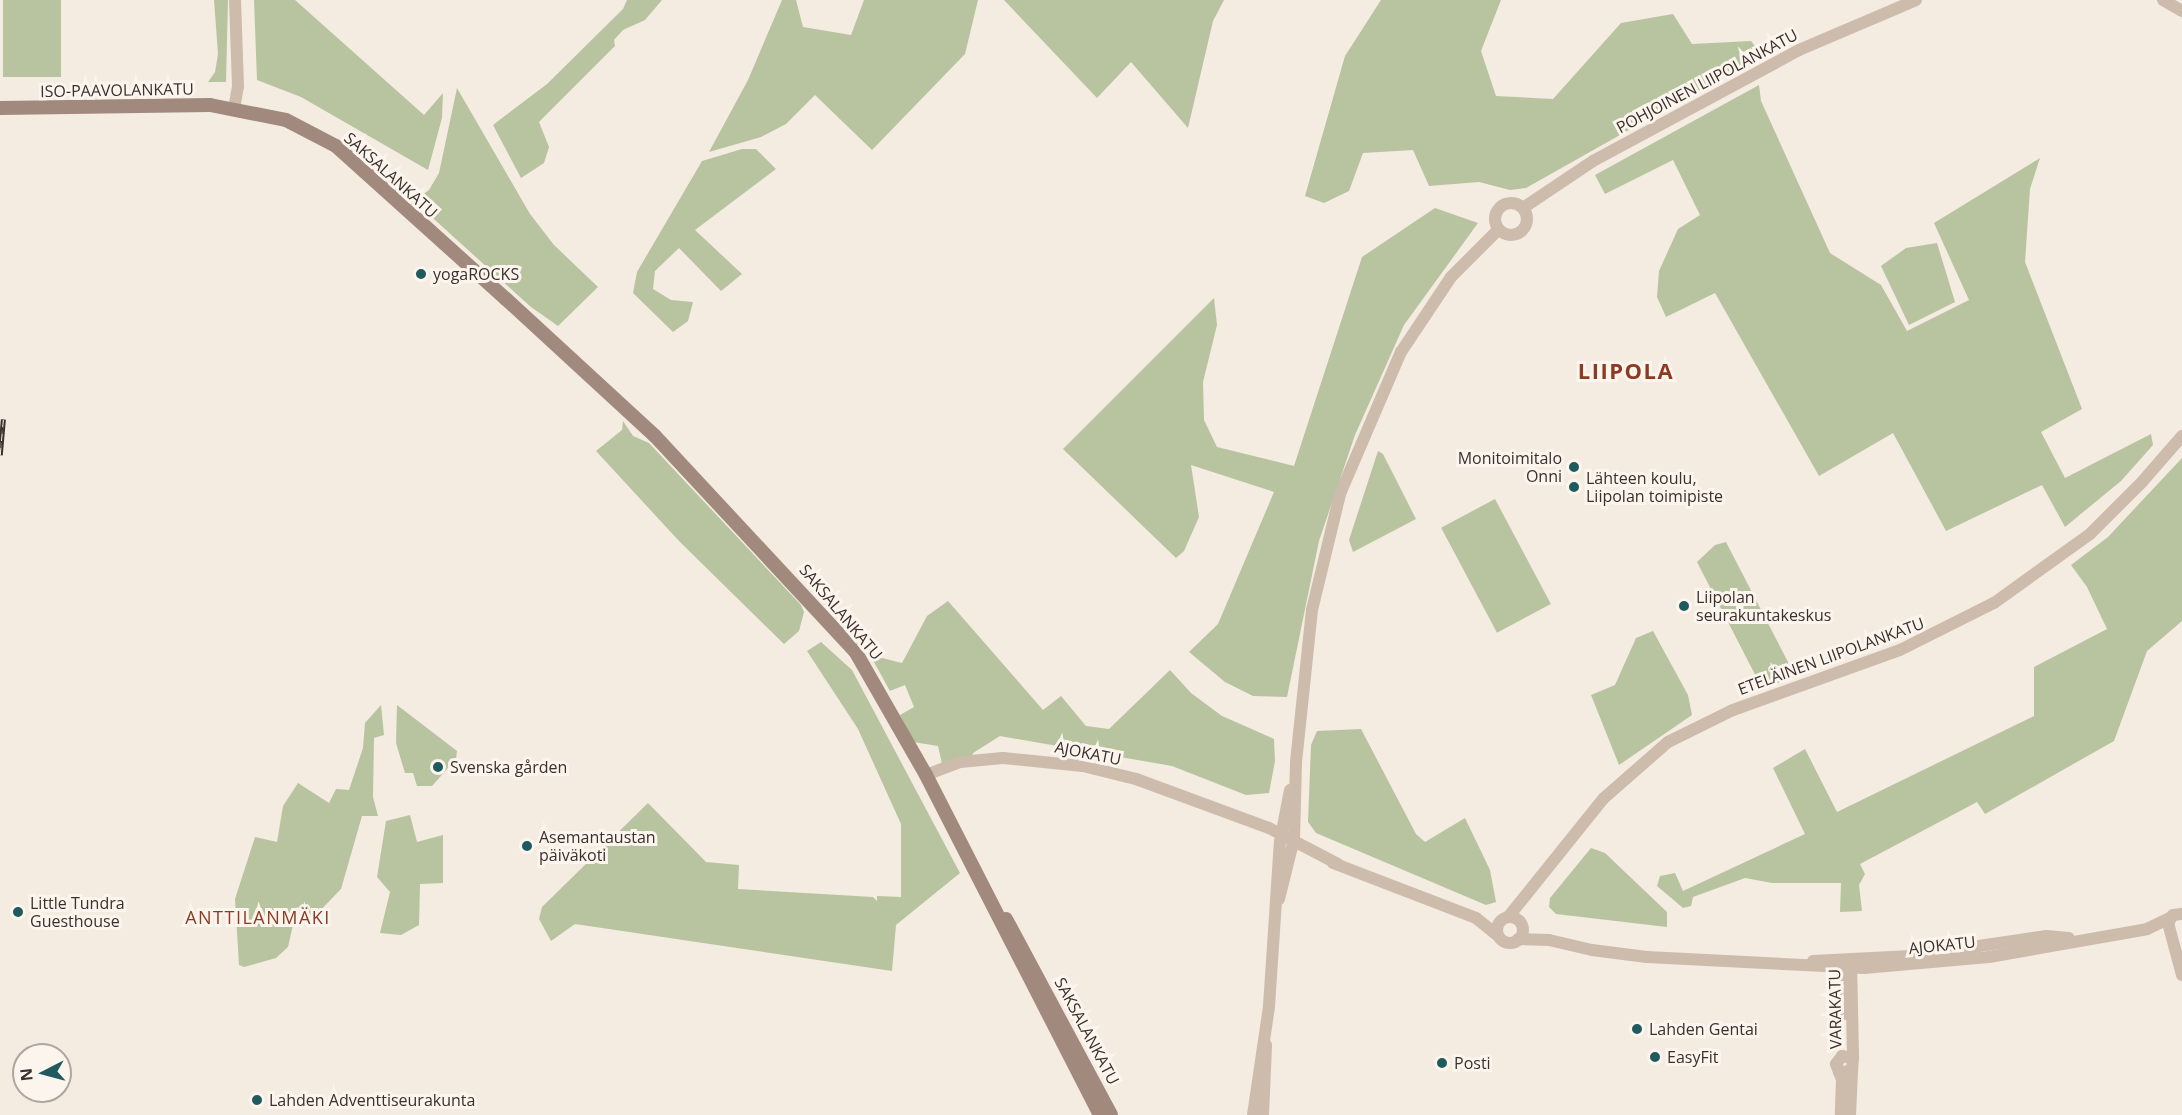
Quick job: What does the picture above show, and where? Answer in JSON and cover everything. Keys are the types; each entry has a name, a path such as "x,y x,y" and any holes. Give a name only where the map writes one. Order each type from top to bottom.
{"main road":[{"name":"ISO-PAAVOLANKATU","path":"0,108 110,106 234,109"},
{"name":"SAKSALANKATU","path":"234,109 286,120 336,146 506,299 567,345 631,405 655,436 855,651 926,775 1100,1115"},
{"name":"SAKSALANKATU","path":"992,904 1025,950 1111,1115"}],"street":[{"path":"234,109 235,0"},
{"name":"POHJOINEN LIIPOLANKATU","path":"1523,208 1593,160 1799,50 1916,0"},
{"path":"2163,0 2182,11"},
{"path":"1510,203 1523,208 1527,220 1521,232 1510,235 1498,230 1495,223 1500,207 1510,203"},
{"path":"1279,899 1293,843 1296,762 1312,610 1340,494 1401,352 1451,277 1498,230"},
{"name":"ETELÄINEN LIIPOLANKATU","path":"1513,921 1530,893 1604,798 1668,741 1733,710 1909,647 1994,603 2090,534 2182,436"},
{"name":"AJOKATU","path":"926,775 960,762 1003,758 1083,766 1136,779 1240,819 1338,864 1476,918 1513,921 1549,940"},
{"path":"1253,1115 1266,1039 1279,899 1281,838 1296,762"},
{"name":"AJOKATU","path":"1476,918 1507,943 1518,939 1549,940 1592,950 1647,957 1800,963 1849,963 1932,954 2046,936 2086,939 2175,926"},
{"path":"1498,936 1497,927 1513,921 1518,939"},
{"path":"2175,926 2182,975"},
{"name":"VARAKATU","path":"1849,963 1844,1049 1836,1064 1846,1072 1850,1115"},
{"name":"VARAKATU","path":"1841,1115 1846,1072 1853,1058 1849,963"},
{"path":"1263,1115 1268,1062 1266,1039"},
{"path":"1839,1057 1853,1058"}],"green space":[{"path":"3,0 61,0 61,77 3,77"},
{"path":"214,0 228,0 226,82 208,82 215,72 218,54"},
{"path":"254,0 295,0 424,115 443,93 442,118 428,170 301,97 257,80"},
{"path":"627,0 662,0 645,20 623,30 614,40 615,46 539,122 549,147 544,163 521,178 493,125 547,84 623,9"},
{"path":"782,0 796,0 803,27 851,35 864,0 978,0 965,54 872,150 815,95 786,124 761,137 709,152 748,80"},
{"path":"1004,0 1224,0 1213,21 1188,128 1131,62 1097,98"},
{"path":"1381,0 1501,0 1481,51 1496,96 1553,99 1621,23 1673,14 1692,44 1751,41 1762,55 1526,188 1510,190 1479,182 1429,186 1413,150 1363,153 1349,191 1324,203 1305,196 1345,56"},
{"path":"1759,85 1761,101 1830,253 1881,285 1907,331 1969,300 1934,223 2040,158 2030,189 2025,262 2082,409 2041,432 2065,478 2151,434 2153,445 2121,481 2065,527 2042,485 1946,531 1893,433 1819,476 1715,293 1666,317 1657,297 1659,271 1678,229 1700,215 1673,160 1605,194 1595,175"},
{"path":"457,88 530,214 554,245 598,287 558,326 531,307 414,201 429,190 439,173"},
{"path":"742,149 756,149 776,169 695,230 742,274 721,291 679,248 655,271 653,289 671,300 693,302 688,321 673,332 633,293 637,272 702,161"},
{"path":"1435,208 1478,223 1404,325 1355,435 1319,541 1287,697 1253,696 1225,682 1189,652 1218,624 1274,492 1191,465 1199,517 1184,551 1176,558 1063,449 1214,298 1217,325 1203,382 1204,420 1217,447 1294,466 1362,257"},
{"path":"1937,243 1955,302 1909,325 1881,266 1906,248"},
{"path":"623,421 633,436 649,443 801,605 804,612 799,631 784,644 679,541 596,451 622,430"},
{"path":"1378,451 1383,454 1416,519 1353,552 1349,540"},
{"path":"2182,458 2182,621 2147,651 2114,741 1985,814 1977,802 1860,864 1865,874 1859,885 1862,911 1840,912 1841,883 1772,883 1745,878 1693,897 1691,906 1683,908 1657,886 1660,876 1675,873 1683,891 1805,834 1773,768 1805,749 1837,812 2034,716 2034,667 2107,629 2087,587 2071,565 2108,537"},
{"path":"1495,499 1551,604 1497,633 1441,528"},
{"path":"1726,542 1789,664 1807,657 1811,667 1805,674 1762,688 1697,562 1715,545"},
{"path":"948,601 1043,710 1061,696 1086,726 1109,729 1170,670 1191,693 1222,716 1274,739 1275,761 1269,793 1246,795 1172,766 1000,736 973,753 972,757 942,764 938,746 913,742 900,715 914,707 905,685 890,691 870,655 902,663 927,616"},
{"path":"1653,631 1688,695 1692,715 1619,765 1591,695 1615,685 1636,638"},
{"path":"821,642 852,670 960,873 896,925 892,971 575,924 551,941 539,919 542,907 648,803 706,862 739,865 738,889 873,897 877,901 877,896 901,897 901,824 858,729 807,651"},
{"path":"381,705 384,735 374,738 373,797 378,816 362,816 341,889 313,918 303,917 304,909 297,907 288,947 276,958 244,967 239,965 235,899 255,837 277,842 283,806 298,783 329,803 336,789 349,790 363,748 365,723"},
{"path":"397,705 457,751 456,759 432,786 417,786 413,773 405,773 396,743"},
{"path":"1361,729 1416,834 1425,842 1465,818 1490,870 1496,902 1486,905 1316,833 1308,822 1311,745 1317,731"},
{"path":"410,815 417,842 443,835 443,883 420,884 419,925 401,935 380,933 390,892 377,877 386,821"},
{"path":"1591,848 1605,853 1667,912 1667,927 1556,914 1549,907 1550,898"}],"railway":[{"path":"0,455 3,419"}],"place":[{"name":"yogaROCKS","path":"421,274"},
{"name":"Monitoimitalo Onni","path":"1574,467"},
{"name":"Lähteen koulu, Liipolan toimipiste","path":"1574,487"},
{"name":"Liipolan seurakuntakeskus","path":"1684,606"},
{"name":"Svenska gården","path":"438,767"},
{"name":"Asemantaustan päiväkoti","path":"527,846"},
{"name":"Little Tundra Guesthouse","path":"18,912"},
{"name":"Lahden Gentai","path":"1637,1029"},
{"name":"EasyFit","path":"1655,1057"},
{"name":"Posti","path":"1442,1063"},
{"name":"Lahden Adventtiseurakunta","path":"257,1100"}],"district":[{"name":"LIIPOLA","path":"1626,371"},
{"name":"ANTTILANMÄKI","path":"258,917"}]}
